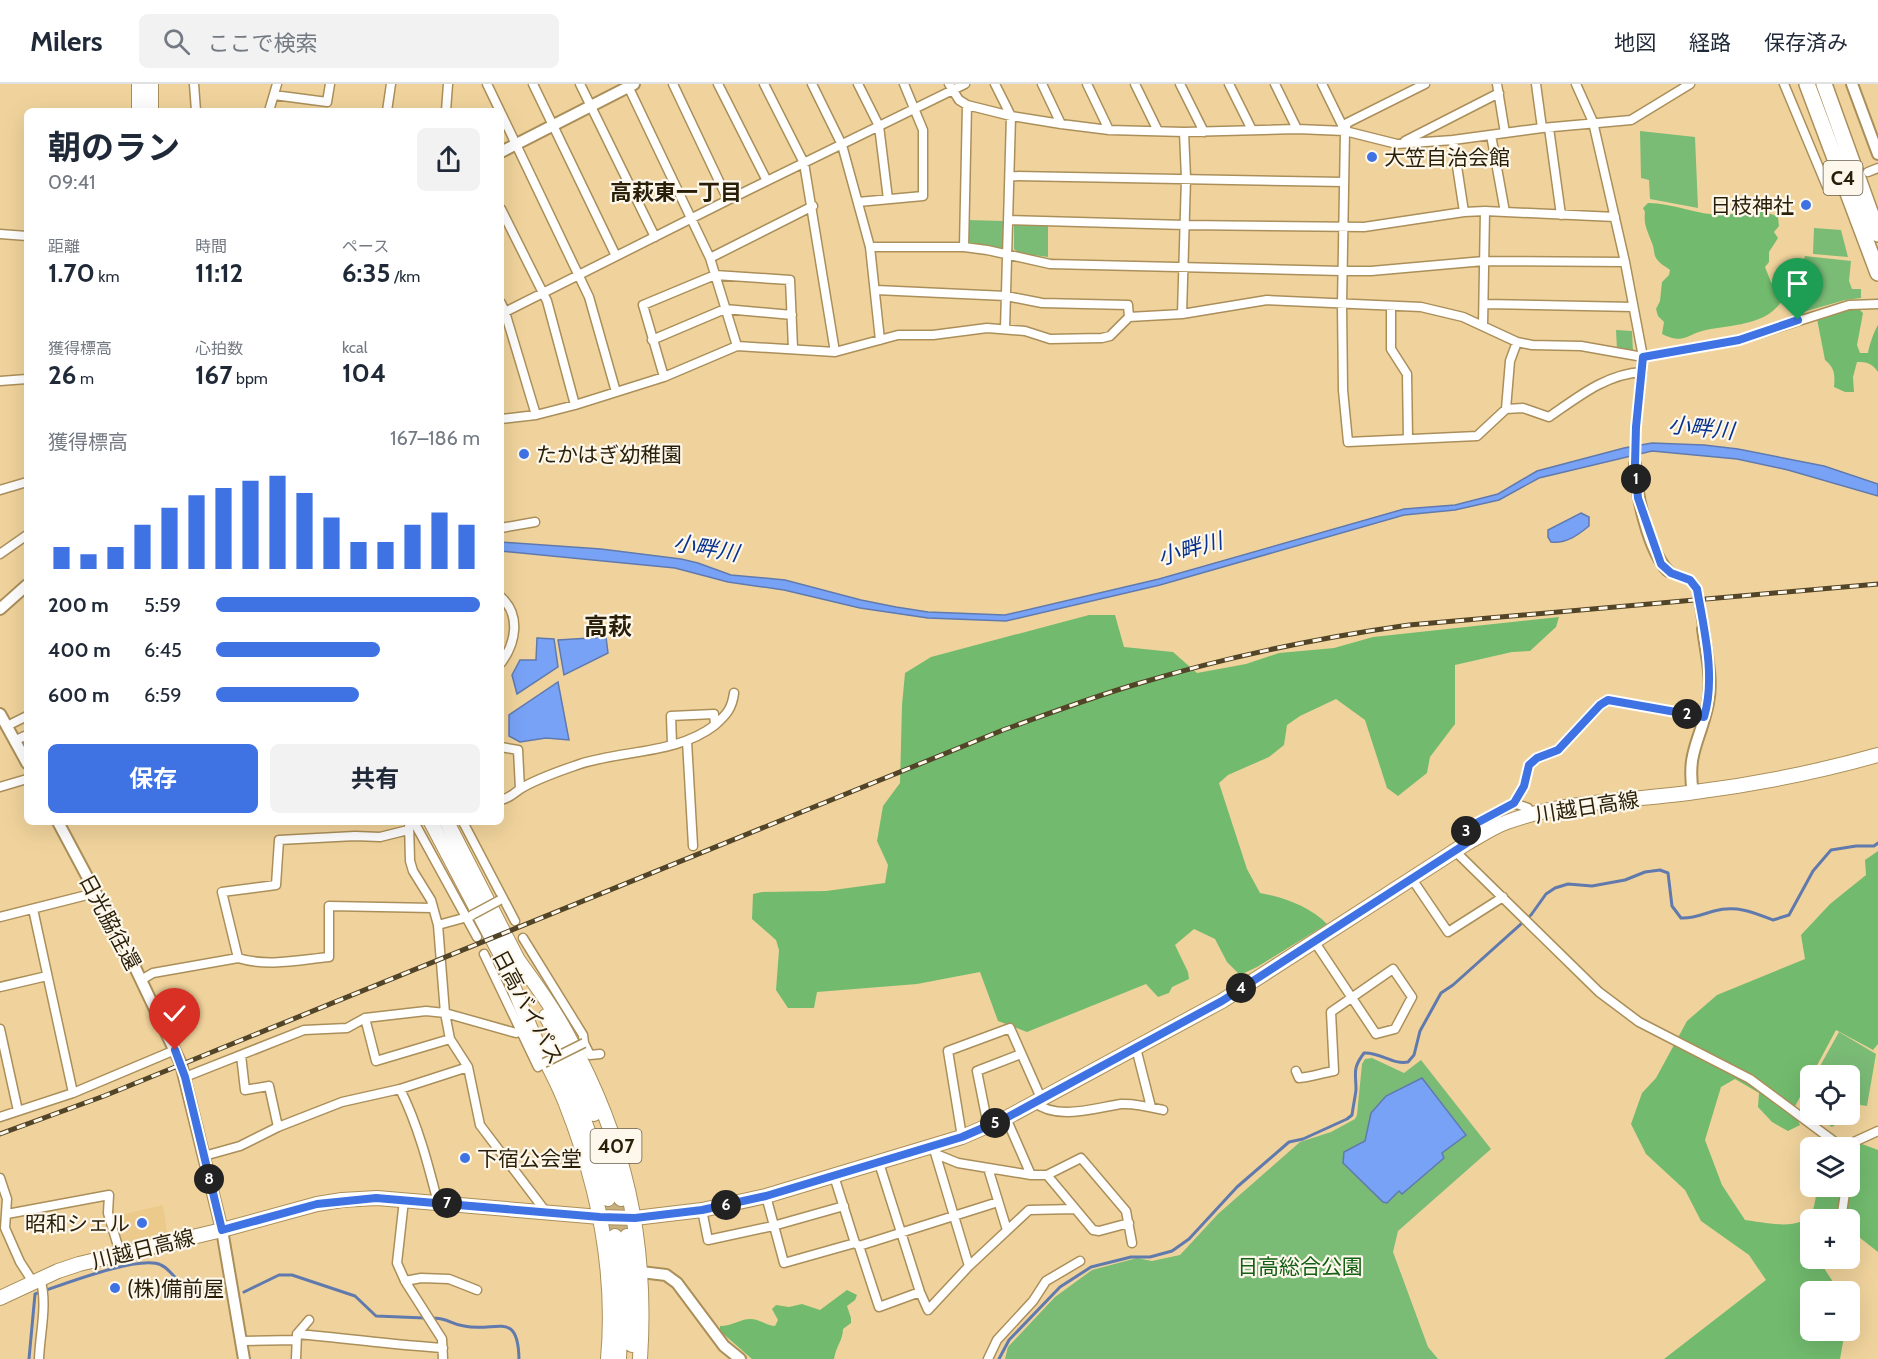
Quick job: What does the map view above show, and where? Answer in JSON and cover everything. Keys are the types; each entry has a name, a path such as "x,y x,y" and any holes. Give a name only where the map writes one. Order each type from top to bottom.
{"highway":[{"name":"C4","path":"1808,84 1878,273"},
{"name":"C4","path":"1824,84 1878,234"}],"main road":[{"path":"139,84 139,108"},
{"path":"151,84 151,108"},
{"name":"川越日高線","path":"0,1298 40,1285 69,1268 120,1253 138,1253 325,1202 376,1198 635,1218 702,1210 766,1196 879,1163 934,1150 1006,1118 1222,1001 1461,847 1505,823 1532,814 1603,802 1693,793 1780,779 1878,755"},
{"name":"日高バイパス","path":"433,825 577,1101 614,1199 608,1149 586,1092 449,825"},
{"name":"407","path":"500,953 532,1032 565,1101 583,1150 604,1237 610,1316 608,1359"},
{"name":"407","path":"515,956 568,1035 595,1088 615,1142 635,1218 643,1312 640,1359"},
{"path":"619,1359 621,1236 633,1309 631,1359"}],"street":[{"path":"194,84 196,108"},
{"path":"270,108 277,84"},
{"path":"274,95 327,102 330,84"},
{"path":"387,108 391,84"},
{"path":"446,108 448,84"},
{"path":"487,84 499,108"},
{"path":"533,84 616,256"},
{"path":"580,84 655,237"},
{"path":"672,84 728,200"},
{"path":"718,84 767,181"},
{"path":"764,84 804,163 813,206 835,352"},
{"path":"812,84 842,145 870,247 880,340"},
{"path":"858,84 879,126 888,198"},
{"path":"858,202 923,196 923,130 904,84"},
{"path":"504,312 842,145 951,87 965,84"},
{"path":"995,84 1011,116 1005,329"},
{"path":"1042,84 1061,124"},
{"path":"1087,84 1108,130"},
{"path":"1135,84 1158,131"},
{"path":"1180,84 1204,132"},
{"path":"1229,84 1252,130"},
{"path":"1275,84 1297,129"},
{"path":"1334,84 1323,86 1345,130"},
{"path":"1425,84 1347,123 1345,130 1342,304 1343,390 1348,442 1477,436 1506,409 1523,408 1549,417 1599,384 1624,375 1642,372"},
{"path":"1536,84 1561,215"},
{"path":"1576,84 1593,122 1625,261 1643,357 1635,464 1636,483 1643,517 1661,564 1668,571 1694,583 1697,589 1710,683 1708,704 1691,759 1693,793"},
{"path":"951,87 959,100 967,105 1011,116 1061,124 1108,130 1184,132 1345,130 1397,144 1453,141 1593,122 1631,120 1690,84"},
{"path":"1784,84 1827,187 1836,184"},
{"path":"1852,84 1878,154"},
{"path":"504,150 630,85 710,258 737,346"},
{"path":"1402,143 1498,89 1505,133"},
{"path":"447,100 451,108"},
{"path":"964,248 967,105"},
{"path":"504,118 589,297 616,392"},
{"path":"1182,314 1186,178 1184,132"},
{"path":"1491,135 1504,212"},
{"path":"1453,141 1464,212"},
{"path":"1868,172 1878,168"},
{"path":"1010,176 1344,182"},
{"path":"710,258 813,206"},
{"path":"1009,220 1364,227 1485,211 1615,217"},
{"path":"1483,326 1485,211"},
{"path":"504,215 543,293 575,405"},
{"path":"0,234 24,236"},
{"path":"870,247 987,250 1050,264 1342,271 1371,271 1485,261 1625,261"},
{"path":"664,377 643,306 715,275 790,280 794,348"},
{"path":"876,290 1006,296 1042,303 1128,305 1129,316"},
{"path":"504,419 536,415 575,405 664,377 737,346 835,352 898,335 933,335 987,328 1024,331 1050,339 1102,338 1110,336 1129,316 1182,314 1267,300 1421,307 1444,311 1517,342 1532,345 1581,346 1643,357 1739,340 1850,305 1878,304"},
{"path":"1484,304 1633,307"},
{"path":"1391,307 1391,349 1407,374 1408,439"},
{"path":"652,340 725,309 792,315"},
{"path":"504,316 536,415"},
{"path":"1506,409 1510,361 1517,342"},
{"path":"0,381 24,379"},
{"path":"0,490 24,483"},
{"path":"504,527 535,522"},
{"path":"0,554 24,537"},
{"path":"0,609 24,588"},
{"path":"504,604 514,616 515,626 504,658"},
{"path":"504,799 510,798 520,789 581,764 687,741 706,732 728,712 733,705 734,693"},
{"path":"1704,717 1608,700 1600,705 1558,750 1537,758 1529,765 1524,786 1514,803 1471,826 1461,847 1503,897 1599,992 1639,1022 1750,1079 1829,1137"},
{"path":"0,714 24,757"},
{"path":"672,744 671,716 714,714 715,724"},
{"path":"7,726 24,718"},
{"path":"16,740 24,736"},
{"path":"687,741 693,846"},
{"path":"504,748 518,750 520,789"},
{"path":"0,786 24,779"},
{"path":"1514,803 1528,808 1532,814"},
{"name":"日光脇往還","path":"60,825 141,980 175,1050 185,1077 222,1230 244,1359"},
{"path":"416,825 469,917 477,937"},
{"path":"465,825 515,921"},
{"path":"238,958 222,892 276,885 279,840 380,837 408,826 412,871 431,900 438,926 445,1013 450,1039 468,1067 480,1125 546,1212"},
{"path":"1412,879 1448,932 1503,897"},
{"path":"0,917 95,893"},
{"path":"438,926 469,917 502,899"},
{"path":"141,980 153,974 238,958 251,962 283,962 329,957 329,906 434,908"},
{"path":"33,909 73,1094"},
{"path":"523,938 583,1035 590,1055 600,1054"},
{"path":"1296,1071 1299,1078 1334,1071 1331,1012 1351,997 1393,969 1412,997 1395,1029 1376,1034 1351,997 1314,941"},
{"path":"484,954 538,1067 584,1043"},
{"path":"0,987 47,976"},
{"path":"185,1077 304,1030 347,1028 365,1018 426,1011 445,1013 516,1033"},
{"path":"365,1018 376,1061 450,1039"},
{"path":"962,1137 948,1051 1010,1028 1041,1108 1082,1111 1123,1104 1163,1110"},
{"path":"0,1029 18,1111"},
{"path":"1136,1048 1151,1107"},
{"path":"0,1117 73,1094 175,1050"},
{"path":"988,1126 976,1071 1021,1054"},
{"path":"241,1055 245,1090 269,1086 278,1127"},
{"path":"204,1155 240,1146 278,1127 342,1102 400,1089 468,1067"},
{"path":"400,1089 418,1131 438,1203"},
{"path":"1006,1118 1031,1175"},
{"path":"1860,1139 1878,1131"},
{"path":"934,1150 958,1163 1031,1175 1047,1175 1081,1158 1126,1211 1132,1243"},
{"path":"934,1150 969,1266"},
{"path":"879,1163 920,1292 928,1310 969,1266 1029,1210 1075,1209"},
{"path":"988,1168 1007,1230"},
{"path":"1047,1175 1093,1230 1099,1232 1129,1223"},
{"path":"834,1176 879,1307 920,1292"},
{"path":"0,1178 7,1199 5,1228 20,1262 40,1285 39,1359"},
{"path":"7,1214 109,1195 108,1213 120,1253"},
{"path":"766,1196 784,1263 902,1233 998,1202"},
{"path":"404,1200 398,1263 405,1281 442,1343 443,1359"},
{"path":"702,1210 708,1240 773,1226 844,1206"},
{"path":"987,1359 998,1340 1033,1301 1046,1281 1080,1261"},
{"path":"640,1272 666,1275 677,1283 724,1346 740,1359"},
{"path":"405,1281 421,1278 449,1279 477,1290"},
{"path":"296,1359 297,1337 309,1320"},
{"path":"242,1341 297,1337 361,1339 402,1346 442,1343"}],"shaded area":[{"name":"昭和シェル","path":"163,1205 167,1233 121,1244 116,1216"}],"green space":[{"path":"1640,131 1695,137 1698,208 1650,199 1649,180 1641,178"},
{"path":"1648,203 1713,214 1765,212 1778,217 1779,226 1774,232 1778,238 1769,252 1769,262 1765,267 1771,282 1784,298 1769,314 1739,325 1706,330 1681,339 1662,334 1664,322 1658,316 1656,309 1660,301 1662,282 1669,275 1670,270 1655,256 1643,208"},
{"path":"967,220 1003,221 1003,252 967,245"},
{"path":"1014,225 1048,225 1048,257 1019,253 1014,249"},
{"path":"1814,228 1841,230 1848,257 1813,254"},
{"path":"1805,256 1851,261 1849,281 1852,289 1861,289 1861,298 1845,300 1803,312 1799,286 1801,259"},
{"path":"1858,308 1863,313 1857,345 1860,353 1868,353 1878,325 1878,372 1869,364 1857,362 1853,377 1854,392 1845,392 1834,387 1834,372 1825,360 1817,319 1835,312"},
{"path":"1616,330 1632,331 1633,352 1617,350"},
{"path":"1089,615 1115,615 1124,647 1173,652 1197,673 1246,664 1279,653 1334,648 1373,637 1559,617 1556,627 1530,651 1512,652 1455,665 1455,724 1430,757 1427,773 1398,796 1387,788 1365,720 1336,699 1300,716 1287,725 1284,745 1269,757 1228,775 1219,783 1247,869 1260,893 1296,904 1327,924 1257,967 1240,975 1227,962 1215,939 1194,929 1175,945 1189,979 1172,987 1169,993 1158,997 1146,984 1027,1032 998,1021 980,972 917,984 817,992 814,1008 788,1008 776,990 779,950 776,940 752,919 753,894 826,891 885,883 888,865 877,841 883,806 900,783 905,673 931,657"},
{"path":"1878,851 1878,1044 1873,1050 1836,1030 1817,1065 1800,1065 1800,1097 1793,1110 1800,1125 1788,1131 1772,1122 1758,1107 1759,1093 1735,1079 1721,1087 1705,1140 1722,1185 1745,1220 1772,1224 1800,1222 1800,1269 1825,1269 1832,1281 1800,1281 1800,1341 1843,1341 1840,1359 1664,1359 1766,1280 1749,1255 1701,1221 1685,1190 1646,1154 1631,1124 1642,1093 1656,1078 1687,1021 1717,995 1805,959 1801,935 1830,904 1866,875 1865,860"},
{"path":"1839,1032 1876,1054 1867,1106 1860,1105 1860,1065 1821,1065"},
{"name":"日高総合公園","path":"1372,1058 1404,1073 1421,1060 1491,1149 1398,1231 1393,1252 1428,1347 1438,1359 1005,1359 1008,1347 1055,1297 1092,1270 1137,1258 1152,1261 1180,1255 1218,1214 1300,1142 1331,1132 1355,1119 1362,1064 1365,1059"},
{"path":"1860,1144 1862,1144 1878,1150 1878,1252 1860,1238 1860,1209 1813,1209 1816,1197 1860,1197"},
{"path":"847,1290 857,1295 855,1300 847,1306 851,1323 843,1329 834,1359 752,1359 720,1331 720,1326 747,1319 775,1326 778,1320 772,1309 776,1305 789,1307 802,1304 820,1310"}],"water":[{"path":"1652,443 1738,449 1824,466 1878,484 1878,496 1788,470 1737,459 1652,451 1539,478 1499,500 1455,510 1404,515 1160,585 1006,621 928,618 860,608 784,590 728,582 675,568 504,551 504,542 601,549 681,559 731,575 785,580 896,607 928,612 1005,615 1159,579 1404,509 1455,505 1498,494 1537,471"},
{"path":"1581,513 1589,517 1589,526 1567,540 1551,542 1548,530"},
{"path":"606,637 608,653 564,675 558,640"},
{"path":"537,638 554,639 558,667 517,694 512,675 520,660 536,660"},
{"path":"558,682 569,740 546,738 520,742 509,736 509,715"},
{"path":"1422,1078 1466,1135 1442,1153 1444,1158 1402,1194 1399,1191 1387,1203 1383,1202 1343,1163 1344,1152 1365,1141 1371,1113 1386,1096"}],"waterway":[{"path":"999,1359 1009,1340 1060,1287 1091,1267 1131,1257 1150,1257 1172,1251 1189,1239 1237,1187 1289,1142 1303,1139 1352,1115 1356,1090 1356,1067 1364,1053 1376,1054 1397,1062 1408,1062 1414,1055 1420,1031 1441,993 1453,985 1531,915 1546,894 1555,888 1568,884 1592,886 1660,870 1668,873 1672,906 1681,918 1722,909 1737,909 1773,920 1789,915 1813,871 1831,850 1874,846 1878,843"},
{"path":"29,1359 35,1294 80,1278 118,1267 151,1263 163,1266 193,1290 204,1295 221,1297"},
{"path":"244,1292 279,1275 292,1275 355,1296 376,1316 425,1318"},
{"path":"432,1318 464,1326 510,1328 518,1344 519,1359"}],"tunnel":[{"path":"608,1199 615,1236"},
{"path":"621,1199 627,1236"}],"railway":[{"path":"0,1134 104,1096 1003,730 1137,684 1272,649 1409,625 1878,584"}],"place":[{"name":"大笠自治会館","path":"1372,157"},
{"name":"日枝神社","path":"1806,205"},
{"name":"たかはぎ幼稚園","path":"524,454"},
{"name":"下宿公会堂","path":"465,1158"},
{"name":"昭和シェル","path":"142,1223"},
{"name":"(株)備前屋","path":"115,1288"}],"district":[{"name":"高萩東一丁目","path":"676,192"},
{"name":"高萩","path":"608,626"}],"route":[{"path":"175,1050 185,1077 222,1230 317,1204 376,1198 600,1217 635,1218 702,1210 766,1196 921,1151 1006,1118 1222,1001 1467,843 1466,831 1471,826 1514,803 1524,786 1529,765 1537,758 1558,750 1600,705 1608,700 1704,717 1710,683 1697,589 1690,580 1671,573 1661,564 1638,498 1635,464 1636,427 1643,357 1739,340 1798,320"}],"water label":[{"name":"小畔川","path":"1701,428"},
{"name":"小畔川","path":"706,548"},
{"name":"小畔川","path":"1190,549"}]}
